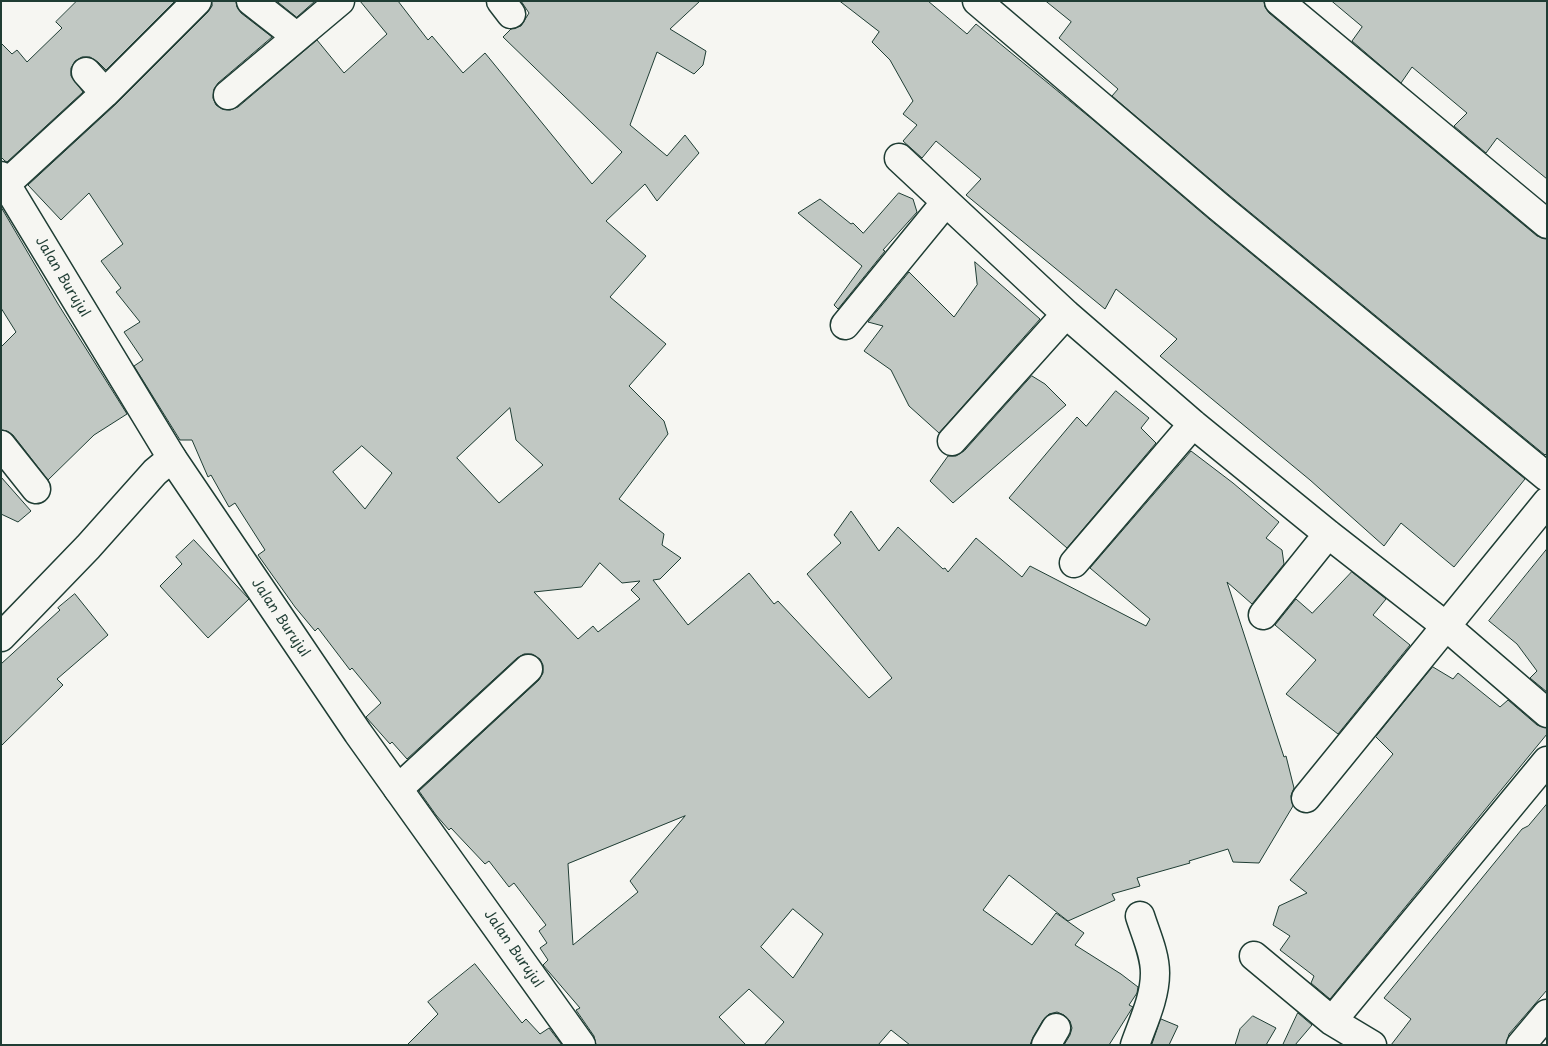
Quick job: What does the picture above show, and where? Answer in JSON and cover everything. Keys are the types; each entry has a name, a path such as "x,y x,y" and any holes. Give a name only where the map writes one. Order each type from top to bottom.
{"street":[{"path":"4,180 105,93 197,1"},
{"path":"251,1 297,37"},
{"path":"228,94 340,1"},
{"path":"978,1 1212,201 1547,477"},
{"path":"1278,1 1547,224"},
{"path":"86,72 105,93"},
{"path":"898,158 1066,314 1193,424 1328,534 1447,627 1547,713"},
{"name":"Jalan Burujul","path":"4,180 172,458 353,725 575,1043"},
{"path":"844,325 946,203"},
{"path":"952,441 1066,314"},
{"path":"1074,563 1193,424"},
{"path":"1,446 36,489"},
{"path":"1,637 88,547 155,472 172,458"},
{"path":"1306,798 1547,502"},
{"path":"1263,615 1328,534"},
{"path":"398,789 528,669"},
{"path":"1332,1021 1547,761"},
{"path":"1135,1045 1151,1003 1155,973 1151,947 1140,916"},
{"path":"1254,956 1332,1021 1372,1045"},
{"path":"1522,1045 1547,1014"}],"building":[{"path":"77,1 175,1 106,70 90,57 82,57 75,61 71,68 71,76 83,92 7,162 1,157 1,43 12,54 17,50 27,62 62,28 56,22"},
{"path":"212,1 236,1 241,13 272,37 218,83 214,89 213,98 216,105 222,109 230,110 238,107 317,40 344,73 387,34 360,1 398,1 428,40 432,36 463,73 485,53 592,184 622,152 503,37 511,29 521,26 529,13 521,1 700,1 670,29 706,51 703,65 694,74 657,52 630,125 667,156 685,135 699,153 657,201 645,184 606,221 646,256 610,297 666,344 629,386 664,421 668,434 619,499 664,534 662,545 681,558 660,579 653,580 688,625 749,573 774,604 778,601 869,698 892,678 807,574 841,543 834,535 851,511 879,551 898,527 948,572 976,538 1022,577 1030,566 1146,626 1150,619 1090,568 1191,451 1279,522 1266,538 1282,550 1284,564 1252,604 1227,582 1284,757 1286,756 1294,788 1291,796 1293,806 1259,863 1233,862 1228,849 1189,861 1190,863 1137,878 1140,886 1112,894 1115,900 1068,921 1009,875 983,910 1032,945 1056,913 1084,933 1075,945 1138,987 1137,993 1129,1005 1133,1007 1109,1045 1064,1045 1072,1028 1070,1021 1064,1015 1057,1012 1049,1014 1043,1020 1030,1045 910,1045 891,1030 878,1045 764,1045 784,1022 749,989 719,1017 746,1045 596,1045 594,1036 576,1010 580,1008 543,965 548,960 540,948 547,943 539,931 546,925 514,883 509,887 489,861 485,864 451,828 449,830 419,791 539,680 543,673 543,665 540,659 532,654 524,654 517,658 407,759 392,742 390,744 366,717 381,703 352,668 350,670 318,628 315,631 295,607 258,555 265,550 235,503 229,507 211,475 208,477 192,440 180,440 134,366 143,360 124,332 140,322 116,292 121,288 101,261 123,244 89,193 61,220 28,185 116,104 212,6","holes":["510,408 516,440 543,465 499,503 457,458","362,446 392,473 365,509 333,472","600,563 622,583 640,581 631,590 640,599 598,632 593,626 578,639 534,592 581,587","685,816 630,881 638,892 573,945 568,864","793,909 823,934 793,978 761,947"]},
{"path":"277,1 315,1 297,17"},
{"path":"840,1 928,1 967,34 976,24 1525,479 1454,567 1401,523 1384,546 1310,480 1160,356 1177,339 1116,289 1105,309 966,195 981,179 936,141 922,158 903,141 917,125 903,114 913,101 890,60 872,42 879,32"},
{"path":"1046,1 1264,1 1269,13 1537,236 1547,239 1547,453 1545,455 1229,195 1112,96 1118,89 1059,38 1071,22"},
{"path":"1332,1 1547,1 1547,179 1497,138 1486,153 1454,126 1467,113 1412,67 1401,83 1352,41 1362,27"},
{"path":"899,193 913,199 917,212 883,250 885,251 838,309 834,305 862,266 798,213 820,199 851,224 853,223 863,233"},
{"path":"1,207 58,304 127,414 94,435 48,480 13,435 1,430 1,347 16,332 1,308"},
{"path":"975,262 1040,319 939,433 909,406 891,370 864,351 883,326 868,322 909,272 954,317 977,285"},
{"path":"1032,376 1045,384 1066,405 953,503 930,481 948,456 956,456 964,451"},
{"path":"1116,391 1149,418 1141,428 1156,443 1067,548 1009,498 1077,417 1086,426"},
{"path":"1,477 31,511 18,522 1,514"},
{"path":"194,540 249,599 208,638 160,586 182,564 176,557"},
{"path":"1547,549 1547,692 1530,678 1537,671 1517,644 1489,621"},
{"path":"1352,572 1386,599 1373,615 1410,645 1338,734 1286,694 1316,660 1275,625 1296,599 1312,613"},
{"path":"75,594 108,635 57,679 63,685 1,746 1,664 60,610 58,608"},
{"path":"1433,667 1453,679 1458,673 1500,707 1508,700 1537,725 1547,728 1547,734 1330,999 1311,983 1314,976 1280,950 1290,936 1273,925 1279,906 1307,893 1290,880 1393,754 1376,737"},
{"path":"1547,804 1547,990 1509,1034 1506,1045 1391,1045 1411,1019 1384,998 1522,829 1528,826"},
{"path":"475,964 522,1023 526,1019 540,1034 549,1028 562,1045 407,1045 438,1014 428,1002"},
{"path":"1298,1013 1312,1025 1295,1045 1283,1045"},
{"path":"1253,1016 1276,1028 1266,1045 1235,1045 1240,1029"},
{"path":"1161,1019 1178,1026 1169,1045 1152,1045"}]}
